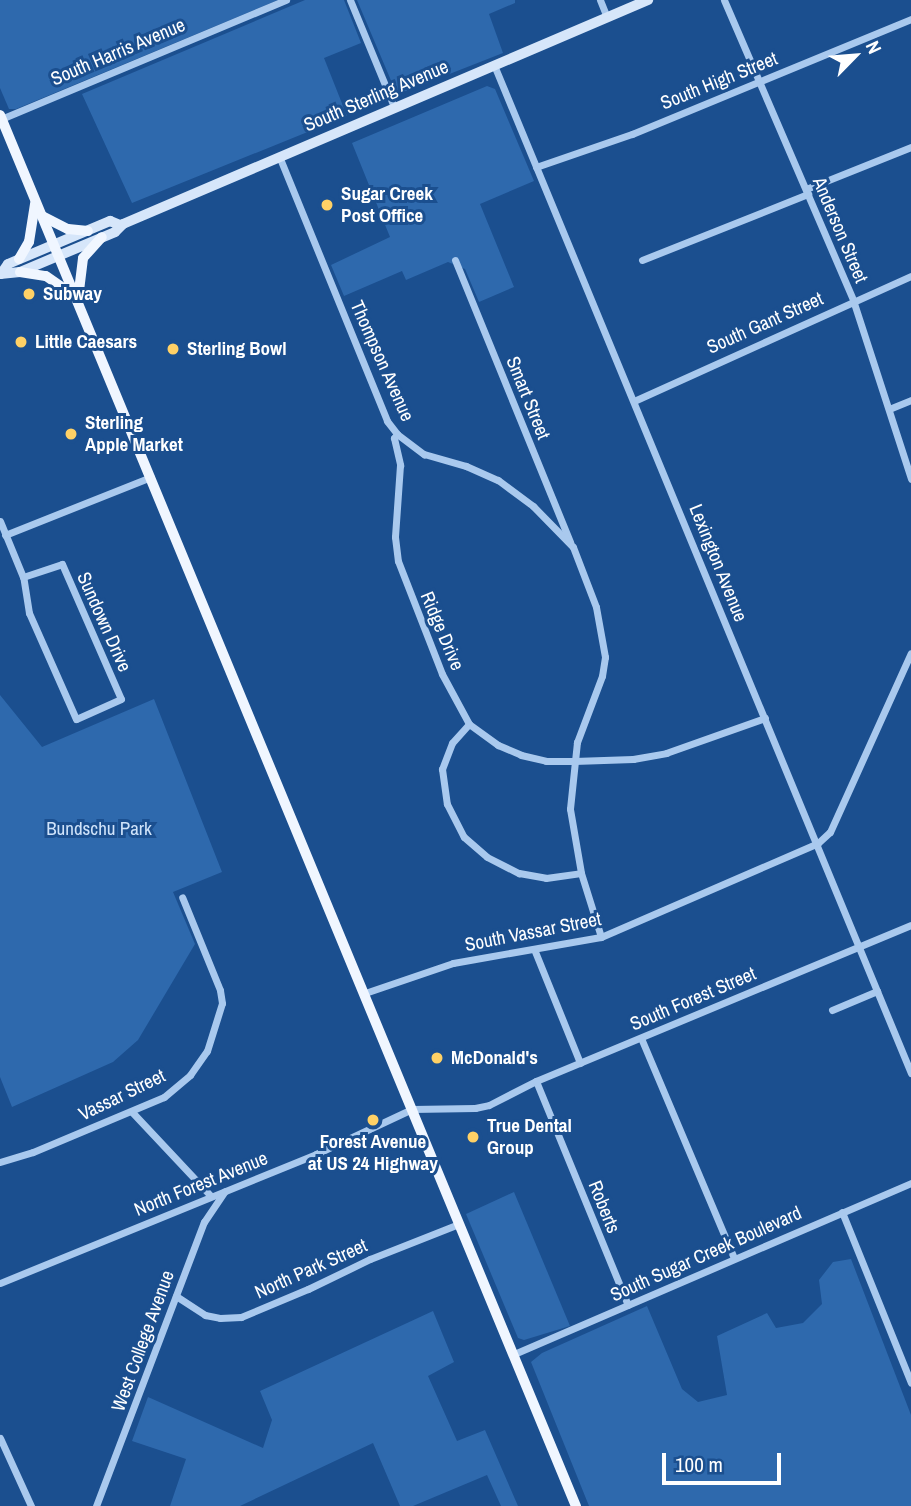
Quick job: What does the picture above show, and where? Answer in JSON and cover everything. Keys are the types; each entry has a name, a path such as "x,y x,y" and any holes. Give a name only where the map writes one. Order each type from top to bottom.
{"main road":[{"name":"South Sterling Avenue","path":"1,274 8,264 19,259 115,232 120,225 648,0"},
{"path":"1,117 576,1506"},
{"path":"19,259 29,242 36,201"},
{"path":"42,216 68,229 88,231"},
{"name":"South Sterling Avenue","path":"1,274 20,272 88,231 110,221 120,225"},
{"path":"76,299 83,258 102,237"},
{"path":"20,272 46,276 76,299"}],"street":[{"name":"South Harris Avenue","path":"1,117 286,0"},
{"path":"351,0 394,107"},
{"path":"600,0 607,17"},
{"name":"Anderson Street","path":"723,0 853,300 911,479"},
{"name":"South High Street","path":"536,167 632,134 911,19"},
{"name":"Lexington Avenue","path":"494,65 911,1073"},
{"path":"642,260 911,147"},
{"name":"Thompson Avenue","path":"279,156 387,421 397,434 424,454 466,466 498,480 533,506 573,547 596,607 605,657 602,676 583,724 574,761 570,809 581,873 601,937"},
{"name":"Smart Street","path":"455,260 573,547"},
{"name":"South Gant Street","path":"634,401 911,276"},
{"path":"889,409 911,400"},
{"name":"Ridge Drive","path":"397,434 394,438 400,465 395,537 398,561 442,674 469,724 498,745 521,755 546,761 574,761 633,759 666,753 765,718"},
{"path":"5,536 151,477"},
{"name":"Sundown Drive","path":"0,521 23,577 29,613 76,719 121,699 62,564 23,577"},
{"path":"818,843 830,832 911,653"},
{"path":"469,724 452,743 442,769 447,804 464,837 486,857 519,873 546,878 581,873"},
{"name":"South Vassar Street","path":"365,993 453,963 601,937 818,843"},
{"name":"Vassar Street","path":"0,1162 33,1152 164,1097 190,1075 207,1052 221,1013 220,990 182,897"},
{"name":"South Forest Street","path":"412,1109 475,1108 489,1105 580,1063 911,925"},
{"path":"534,949 580,1063"},
{"path":"832,1010 877,991"},
{"path":"640,1038 734,1258"},
{"name":"Roberts","path":"536,1082 628,1306"},
{"name":"North Forest Avenue","path":"0,1283 316,1154 412,1109"},
{"path":"132,1112 211,1196"},
{"name":"South Sugar Creek Boulevard","path":"514,1354 911,1183"},
{"name":"West College Avenue","path":"96,1506 204,1222 225,1191"},
{"path":"842,1212 911,1383"},
{"name":"North Park Street","path":"176,1296 205,1315 220,1318 241,1317 370,1259 459,1224"},
{"path":"0,1438 31,1506"}],"green space":[{"path":"0,0 278,0 16,109 9,109 0,88"},
{"path":"305,0 344,0 361,43 324,58 347,116 132,203 82,94"},
{"path":"357,0 515,0 515,3 489,14 503,53 401,93 395,90"},
{"path":"487,86 495,89 534,181 480,204 514,287 479,302 465,269 448,262 406,280 402,271 344,296 331,265 390,237 352,143"},
{"name":"Bundschu Park","path":"0,695 42,747 154,699 222,872 173,892 195,944 138,1040 113,1062 12,1107 0,1077"},
{"path":"514,1192 570,1326 524,1340 518,1338 466,1214"},
{"path":"851,1259 911,1415 911,1506 589,1506 531,1362 542,1353 647,1306 682,1389 698,1402 727,1395 717,1336 767,1313 776,1328 803,1323 822,1304 819,1280 833,1262"},
{"path":"433,1311 454,1362 428,1376 457,1441 485,1430 518,1506 501,1506 487,1475 413,1506 400,1506 373,1443 240,1506 170,1506 186,1459 132,1441 148,1397 263,1448 272,1420 260,1391"}],"place":[{"name":"Sugar Creek Post Office","path":"327,205"},
{"name":"Subway","path":"29,294"},
{"name":"Little Caesars","path":"21,342"},
{"name":"Sterling Bowl","path":"173,349"},
{"name":"Sterling Apple Market","path":"71,434"},
{"name":"McDonald's","path":"437,1058"},
{"name":"Forest Avenue at US 24 Highway","path":"373,1120"},
{"name":"True Dental Group","path":"473,1137"}]}
